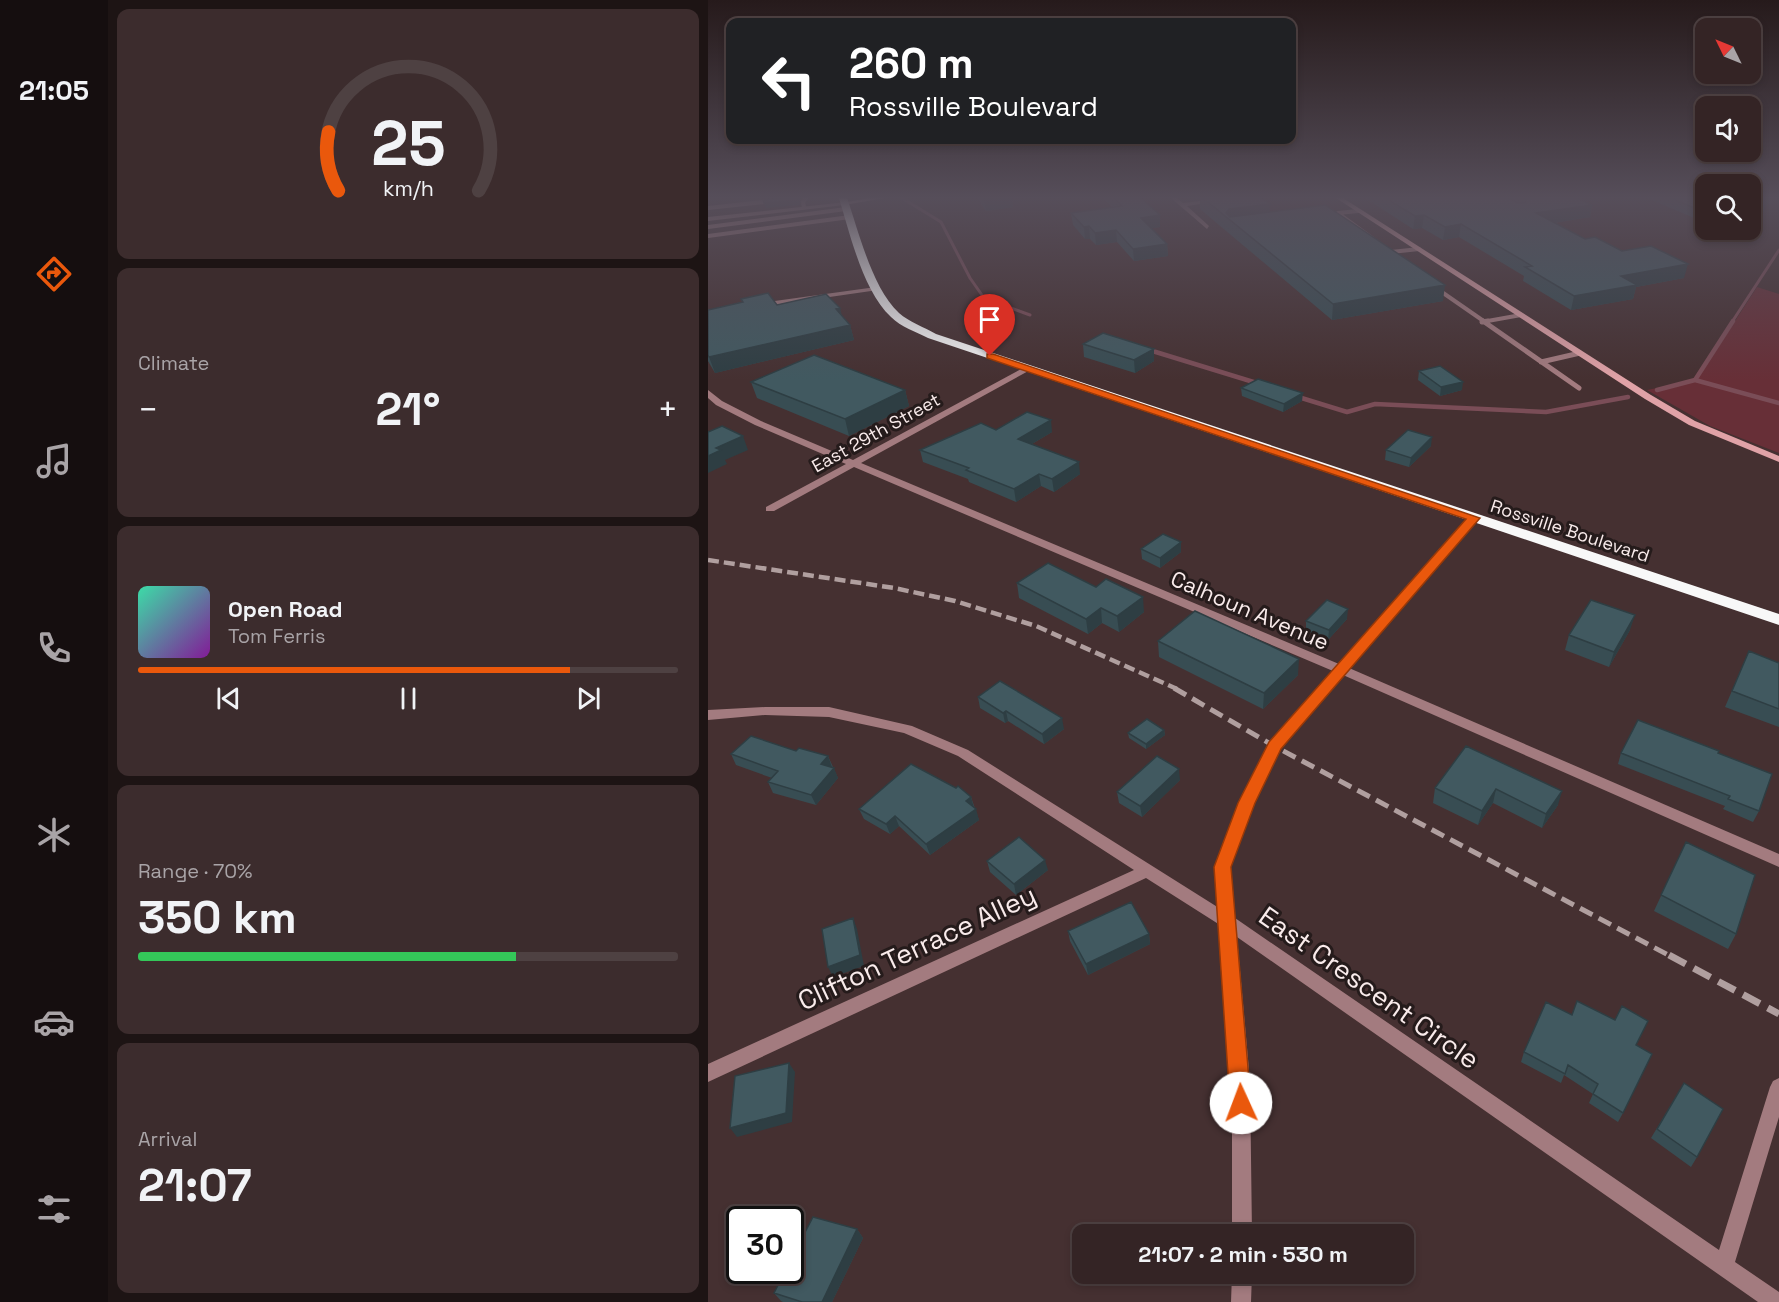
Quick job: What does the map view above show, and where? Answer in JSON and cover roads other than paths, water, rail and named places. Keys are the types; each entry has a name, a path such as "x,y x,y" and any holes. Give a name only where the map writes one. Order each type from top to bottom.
{"highway":[{"name":"Rossville Boulevard","path":"865,259 876,289 886,305 897,316 933,336 1779,620"}],"street":[{"path":"1434,259 1692,423 1779,459"},
{"path":"753,306 876,289"},
{"name":"East 29th Street","path":"770,509 1028,369"},
{"name":"Calhoun Avenue","path":"708,393 719,403 758,423 1341,669 1779,861"},
{"path":"1242,1224 1241,1081 1225,920 1223,867 1246,803 1274,746 1474,518"},
{"name":"East Crescent Circle","path":"708,715 765,711 829,712 907,729 963,753 1225,920 1776,1302"},
{"name":"Clifton Terrace Alley","path":"708,1073 1148,870"},
{"path":"1724,1266 1779,1087"},
{"path":"1241,1302 1242,1284"}],"lane":[{"path":"1429,283 1579,388"},
{"path":"1482,322 1521,315"},
{"path":"1541,363 1580,353"}],"waterway":[{"path":"960,259 984,298 1030,315"},
{"path":"1732,322 1773,259"},
{"path":"1695,380 1733,321"},
{"path":"1146,349 1260,384"},
{"path":"1657,390 1695,380"},
{"path":"1695,380 1779,403"},
{"path":"1295,396 1347,412 1375,404 1546,412 1628,397"}],"railway":[{"path":"708,560 894,588 955,601 1036,626 1177,689"},
{"path":"1174,688 1274,746 1672,957"},
{"path":"1669,955 1779,1014"}]}
